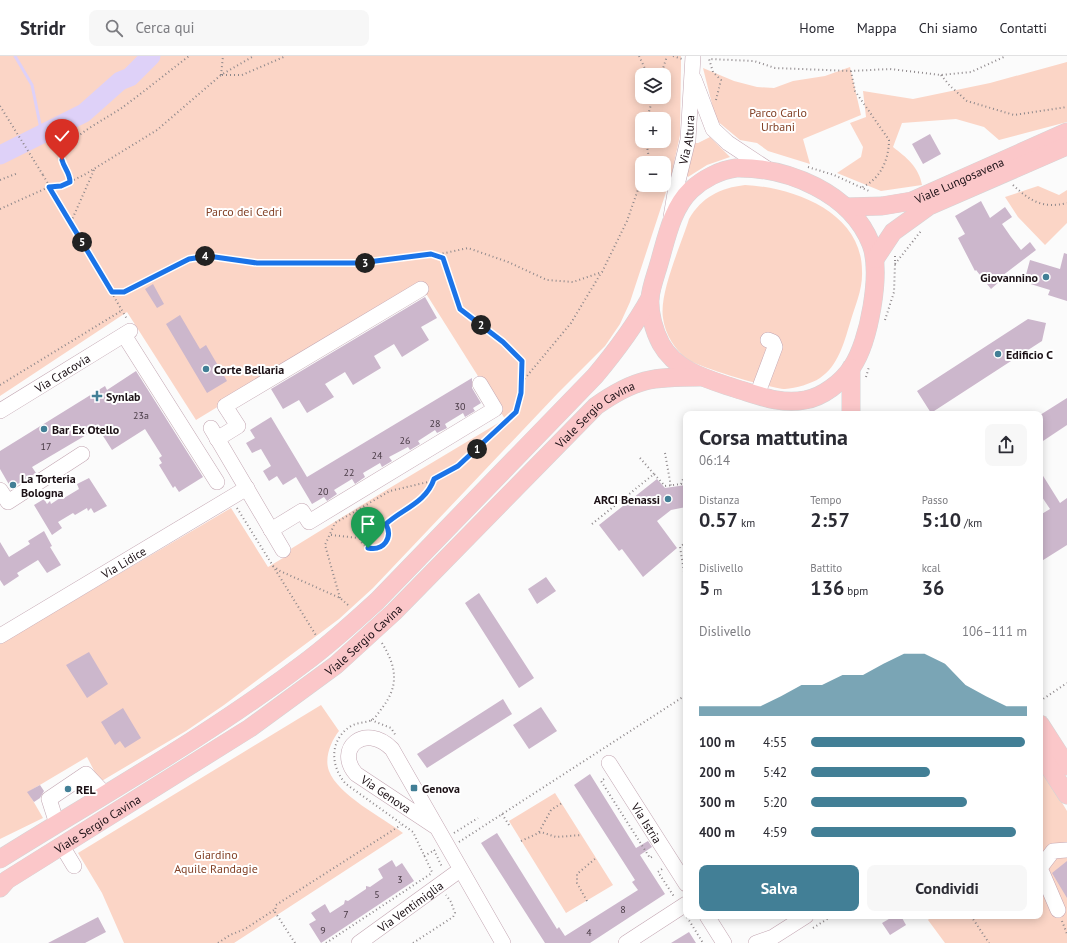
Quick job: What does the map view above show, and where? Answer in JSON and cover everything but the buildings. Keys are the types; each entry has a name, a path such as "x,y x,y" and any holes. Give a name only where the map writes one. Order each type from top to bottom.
{"main road":[{"name":"Viale Lungosavena","path":"846,207 882,206 912,201 1002,155 1067,132"},
{"name":"Viale Lungosavena","path":"875,259 892,232 928,206 1063,147"},
{"path":"775,401 801,401 819,396 841,380 851,368 858,357 869,318 874,293 875,259 866,235 846,207 826,191 814,185 770,171 755,168 736,168 717,174 704,181 691,191 679,205 669,228 650,298 651,315 661,345 673,359 700,377 775,401 793,411"},
{"name":"Viale Sergio Cavina","path":"0,859 263,694 320,651 377,601 595,376 620,346 634,326 650,298"},
{"path":"851,368 851,411"},
{"name":"Viale Sergio Cavina","path":"0,888 7,880 250,728 336,665 394,612 596,406 620,389 646,379 700,377"},
{"path":"1043,729 1067,766"},
{"path":"1043,759 1067,795"}],"street":[{"name":"Via Altura","path":"669,228 675,193 688,140 692,75 690,58"},
{"name":"Via Altura","path":"692,75 713,129 728,143 770,171"},
{"path":"952,196 959,188 999,169 1004,162 1002,155"},
{"path":"283,550 214,434 238,426 225,406 421,289"},
{"name":"Via Cracovia","path":"0,411 127,333 144,367 217,482"},
{"path":"757,395 774,347 773,342 768,340"},
{"path":"271,530 302,511 309,522 495,409 480,384"},
{"path":"0,490 8,502 82,454"},
{"name":"Via Lidice","path":"0,636 246,488"},
{"name":"Via Genova","path":"436,828 356,774 351,767 349,759 350,752 355,743 365,737 374,737 392,749 503,943"},
{"name":"Via Istria","path":"609,769 683,880"},
{"path":"57,824 49,799 86,774 105,794"},
{"path":"62,846 74,866"},
{"path":"1043,864 1053,851 1067,850"},
{"name":"Via Ventimiglia","path":"359,943 460,870"},
{"path":"1043,875 1058,910"},
{"path":"626,943 683,906"},
{"path":"709,919 724,943"},
{"path":"756,943 775,940 802,919"}],"path":[{"path":"70,182 70,175 64,168 62,160 64,150 76,137 121,108 190,56"},
{"path":"220,75 223,56"},
{"path":"0,209 49,187 61,186 94,168 157,130 220,75 254,56"},
{"path":"220,75 242,75 285,56"},
{"path":"639,56 645,68"},
{"path":"664,68 668,56"},
{"path":"672,56 690,58"},
{"path":"721,80 713,72 709,58 754,61 775,68 851,71 890,69 941,75 971,72 1006,56"},
{"path":"804,165 834,175 860,188 870,185 886,163 889,140 855,90 851,71"},
{"path":"941,75 950,86 967,101 1014,115 1067,107"},
{"path":"0,106 71,222 112,292 121,311 0,385"},
{"path":"71,222 94,168"},
{"path":"0,180 18,173"},
{"path":"1007,183 1012,184 1030,200 1054,206 1067,203"},
{"path":"522,382 571,323 602,272 627,221 637,192"},
{"path":"896,250 895,264 925,225"},
{"path":"436,255 468,248 508,262 547,280 573,282 602,272"},
{"path":"112,292 124,292 183,262 198,257 227,257 257,263 360,263 431,254 443,258 460,309 503,342 522,361 522,382 516,412 458,466 434,479 390,491 335,523 325,545 340,598"},
{"path":"665,454 671,486"},
{"path":"640,458 664,486 681,484 683,479"},
{"path":"592,524 654,474"},
{"path":"386,524 393,517 416,504 429,490 434,479"},
{"path":"377,519 386,524 389,533 388,538 382,546 378,548 368,548 359,538 360,528 367,520 377,519"},
{"path":"331,534 359,538"},
{"path":"683,544 680,547 683,566"},
{"path":"319,640 272,565 280,571 340,598 348,605"},
{"path":"371,720 389,699 393,685 394,670 390,656 382,643"},
{"path":"1043,699 1067,683"},
{"path":"458,843 683,697"},
{"path":"609,769 601,781 650,858 658,853"},
{"path":"521,840 538,832 551,810 562,803"},
{"path":"502,814 509,825"},
{"path":"453,834 478,818"},
{"path":"218,943 230,935 245,929 274,910 276,905 401,824"},
{"path":"538,832 556,837 582,835"},
{"path":"326,943 443,866 434,850 424,856"},
{"path":"587,901 577,883 577,874 596,858"},
{"path":"666,866 658,872 683,906"},
{"path":"274,910 295,943"},
{"path":"690,919 703,943"},
{"path":"973,919 989,943"}],"green space":[{"name":"Parco dei Cedri","path":"0,56 681,56 680,135 671,177 671,156 635,156 635,192 666,192 630,302 620,324 605,346 558,393 373,588 339,619 224,705 186,731 100,782 87,757 28,792 43,818 0,839 0,644 231,508 268,567 283,558 289,550 505,419 420,284 196,420 127,312 0,396"},
{"path":"1067,62 1067,122 999,140 984,127 956,119 902,123 893,147 915,168 922,185 881,191 837,173 861,157 863,147 850,123 866,117 863,91 913,99 990,83"},
{"name":"Parco Carlo Urbani","path":"850,67 861,115 803,139 810,164 768,151 757,143 740,140 716,120 703,68 734,81 757,87 774,88 793,81 825,76"},
{"path":"710,137 730,157 707,165 688,177 687,175 693,143 698,143"},
{"path":"745,185 784,191 822,207 838,218 850,233 859,250 862,271 861,284 840,354 826,373 820,378 794,388 777,388 735,377 694,363 687,359 675,346 668,336 664,324 663,308 667,283 689,219 694,211 712,195 728,188"},
{"path":"1038,186 1059,195 1067,190 1067,223 1045,245 1018,217 1005,197"},
{"name":"Giardino Aquile Randagie","path":"321,705 339,731 329,750 327,761 329,771 334,780 351,797 403,833 234,943 124,943 102,893 78,853"},
{"path":"1043,771 1067,811 1067,943 945,943 928,920 1043,919"},
{"path":"555,793 613,885 566,913 509,821"}],"waterway":[{"path":"15,56 32,85 42,134"},
{"path":"0,155 84,113 120,81 130,77 151,56"}],"place":[{"name":"Giovannino","path":"1046,277"},
{"name":"Edificio C","path":"998,354"},
{"name":"Corte Bellaria","path":"206,369"},
{"name":"Synlab","path":"97,396"},
{"name":"Bar Ex Otello","path":"44,429"},
{"name":"La Torteria Bologna","path":"13,485"},
{"name":"ARCI Benassi","path":"668,499"},
{"name":"Genova","path":"414,788"},
{"name":"REL","path":"68,789"}],"route":[{"path":"62,160 64,168 70,175 70,182 61,186 49,187 112,292 124,292 189,259 198,257 227,257 257,263 360,263 431,254 443,258 460,309 503,342 522,361 521,393 517,403 516,412 458,466 434,479 429,490 416,504 393,517 386,524 389,533 386,543 378,548 368,548"}]}
